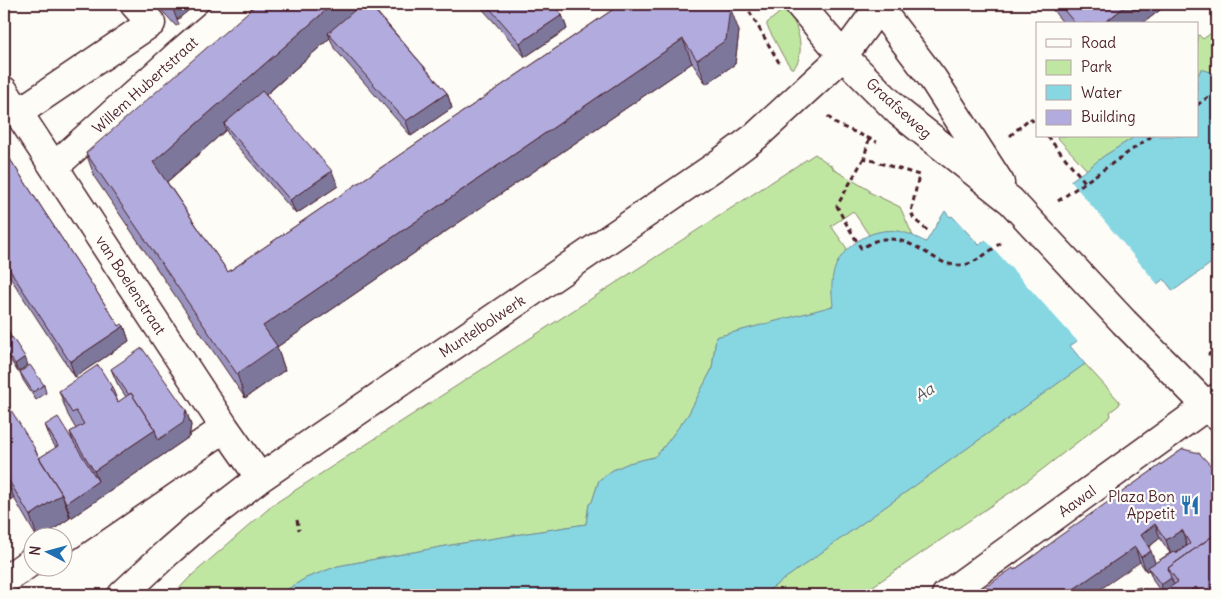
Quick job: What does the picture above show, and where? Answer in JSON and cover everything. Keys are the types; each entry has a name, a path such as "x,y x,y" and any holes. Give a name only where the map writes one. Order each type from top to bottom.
{"street":[{"name":"Willem Hubertstraat","path":"54,167 180,53 238,4"},
{"name":"Graafseweg","path":"799,4 843,56 899,112 1011,201 1124,322 1214,407"},
{"name":"Graafseweg","path":"879,5 933,79 1011,201"},
{"name":"Muntelbolwerk","path":"122,595 199,525 260,478 717,165 756,136 843,56 879,5"},
{"path":"11,102 142,13 180,53"},
{"name":"van Boelenstraat","path":"11,102 224,428 260,478"},
{"name":"Aawal","path":"946,595 1214,407"},
{"path":"72,533 224,428"},
{"path":"4,581 22,568"}],"path":[{"path":"745,4 768,46"},
{"path":"1198,104 1217,91"},
{"path":"1004,141 1030,118 1036,125"},
{"path":"1049,138 1085,182"},
{"path":"857,241 837,206 864,158 869,139"},
{"path":"864,158 919,176 911,212 914,219 928,231"},
{"path":"297,520 299,530"}],"green space":[{"path":"784,9 787,9 791,15 799,38 800,54 794,68 791,68 783,56 767,26 767,23"},
{"path":"1217,29 1217,74 1201,69 1198,76 1198,36 1203,39"},
{"path":"1058,138 1133,138 1104,156 1087,170"},
{"path":"815,154 833,167 833,169 869,190 869,192 900,207 913,236 891,231 869,235 853,211 831,226 848,250 840,259 832,291 834,306 716,337 712,369 688,415 654,457 629,463 613,470 599,480 592,502 589,504 586,524 457,544 338,566 306,578 278,595 173,595 191,576 274,504"},
{"path":"1085,364 1120,402 1119,405 1110,412 1111,416 1030,479 860,595 762,595"}],"water":[{"name":"Aa","path":"1201,69 1217,74 1217,259 1173,291 1164,279 1070,346 1085,364 762,595 278,595 306,578 338,566 457,544 586,524 589,504 592,502 599,480 613,470 629,463 654,457 688,415 712,369 716,337 833,306 832,283 836,265 849,248 867,236 877,232 897,231 926,242 945,211 979,245 1104,156 1133,138 1198,138 1198,76"}],"pier":[{"path":"1069,179 1159,286 1079,343 984,238"}],"building":[{"path":"257,4 333,4 153,162 228,272 621,4 727,4 730,7 726,40 697,60 683,39 263,326 277,346 237,374 86,153"},
{"path":"362,4 369,4 447,93 406,121 328,33"},
{"path":"486,4 553,4 562,15 520,43"},
{"path":"1059,4 1128,4 1106,22 1074,22"},
{"path":"262,91 332,171 290,200 224,124"},
{"path":"4,150 119,326 122,324 124,326 70,362 4,261"},
{"path":"4,324 8,329 4,332"},
{"path":"12,337 25,357 15,364 4,347 4,343"},
{"path":"142,348 186,410 183,423 158,440 155,430 131,393 129,395 111,369"},
{"path":"30,365 44,385 33,392 20,372"},
{"path":"98,365 112,387 110,389 118,402 131,393 155,430 94,471 70,432 84,424 76,411 72,413 59,391"},
{"path":"11,410 62,494 30,516 4,475 4,415"},
{"path":"58,417 98,481 66,503 39,458 58,446 45,425"},
{"path":"1183,449 1199,453 1217,472 1217,533 1168,568 1171,578 1161,585 1148,567 1190,544 1182,530 1166,540 1155,524 1141,535 1151,551 1141,557 1135,547 1065,595 974,595 1013,568 1014,570"},
{"path":"1217,533 1217,595 1202,595 1196,587 1183,595 1171,595 1167,589 1178,582 1168,568"},
{"path":"1140,587 1146,595 1122,595 1126,591"}],"place":[{"name":"Plaza Bon Appetit","path":"1190,505"}]}
